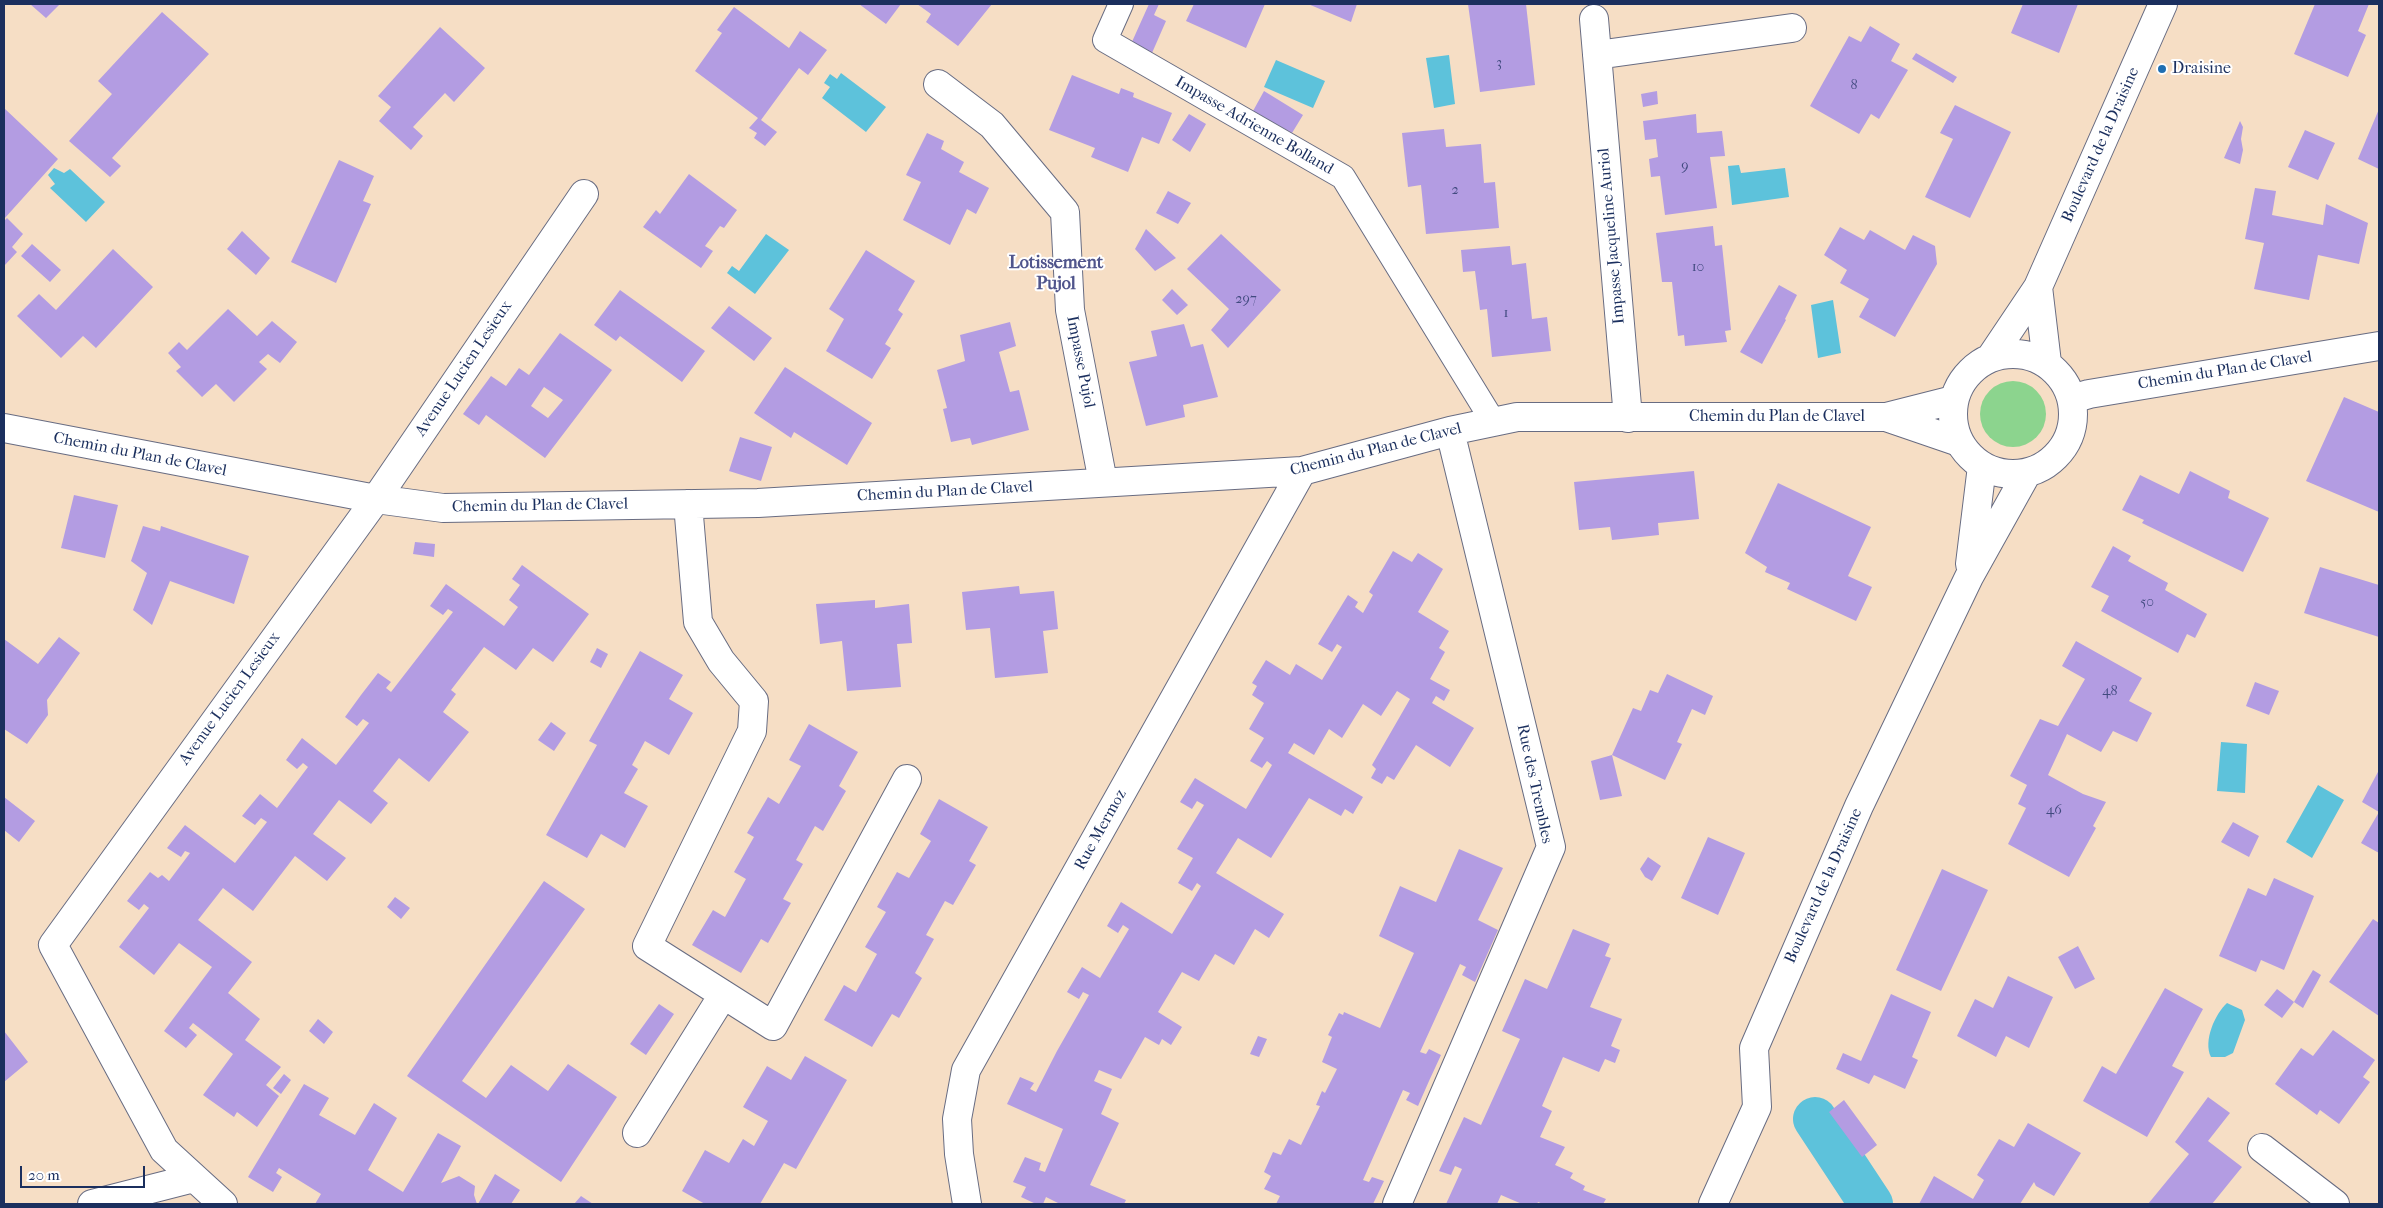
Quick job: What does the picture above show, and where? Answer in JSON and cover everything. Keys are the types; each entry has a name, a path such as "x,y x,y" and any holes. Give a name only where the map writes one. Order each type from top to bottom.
{"street":[{"name":"Boulevard de la Draisine","path":"1991,357 2038,287 2163,4"},
{"name":"Impasse Jacqueline Auriol","path":"1594,19 1628,418"},
{"path":"1597,55 1792,28"},
{"name":"Impasse Pujol","path":"938,84 992,125 1065,212 1070,310 1102,482"},
{"name":"Avenue Lucien Lesieux","path":"223,1204 164,1150 53,945 376,499 584,194"},
{"path":"2038,287 2047,364"},
{"name":"Chemin du Plan de Clavel","path":"2072,399 2089,394 2379,346"},
{"path":"2010,353 2029,355 2047,364 2065,383 2072,399 2073,418 2069,437 2059,453 2045,466 2027,473 2003,474 1982,466 1968,456 1959,442 1952,422 1954,400 1961,382 1974,367 1991,357 2010,353"},
{"name":"Chemin du Plan de Clavel","path":"4,428 376,499 443,508 758,503 1302,471 1450,431 1517,417 1886,417 1954,400"},
{"name":"Chemin du Plan de Clavel","path":"1886,417 1959,442"},
{"name":"Rue des Trembles","path":"1397,1204 1551,846 1450,431"},
{"name":"Boulevard de la Draisine","path":"1969,577 1982,466"},
{"name":"Rue Mermoz","path":"967,1204 960,1154 958,1119 966,1070 1302,471"},
{"name":"Boulevard de la Draisine","path":"1713,1204 1756,1107 1754,1048 1859,806 1969,577 2027,473"},
{"path":"688,504 698,622 721,661 754,701 752,730 647,946 773,1026 906,779"},
{"path":"637,1133 723,995"},
{"path":"2262,1148 2335,1204"},
{"path":"92,1204 194,1178"}],"lane":[{"name":"Impasse Adrienne Bolland","path":"1121,4 1105,40 1343,177 1494,423"}],"green space":[{"path":"2006,381 2020,381 2032,386 2041,395 2046,407 2044,427 2037,438 2020,447 2006,447 1994,442 1985,433 1980,421 1980,407 1985,395 1994,386"}],"water":[{"path":"1449,55 1455,104 1434,108 1426,58"},
{"path":"1276,60 1325,81 1313,108 1264,87"},
{"path":"841,73 886,107 866,132 822,98 830,87 824,83 830,74 837,79"},
{"path":"1739,165 1741,173 1785,168 1789,197 1732,205 1728,166"},
{"path":"54,168 64,173 70,169 105,202 86,222 50,188 55,184 48,175"},
{"path":"766,234 789,250 755,294 727,273 732,266 739,271"},
{"path":"1833,300 1841,353 1818,358 1811,305"},
{"path":"2221,742 2247,744 2245,793 2217,791"},
{"path":"2318,785 2344,800 2312,858 2286,842"},
{"path":"2227,1003 2242,1010 2245,1020 2233,1053 2225,1057 2211,1057 2208,1043 2209,1036 2218,1014"}],"building":[{"path":"30,4 60,4 46,18"},
{"path":"859,4 901,4 886,24"},
{"path":"917,4 992,4 958,46 926,22 931,14"},
{"path":"1149,4 1159,4 1154,15 1166,21 1152,53 1131,44"},
{"path":"1194,4 1265,4 1246,48 1186,21"},
{"path":"1308,4 1357,4 1351,22"},
{"path":"1468,4 1526,4 1535,85 1480,92"},
{"path":"2023,4 2078,4 2059,53 2011,33"},
{"path":"2315,4 2369,4 2358,31 2366,35 2348,77 2294,54"},
{"path":"734,7 789,48 800,31 827,50 808,75 799,68 761,120 777,132 765,146 754,138 757,133 749,128 758,118 695,71 722,33 717,30"},
{"path":"162,12 209,54 112,158 121,166 110,177 69,141 112,94 98,81"},
{"path":"1870,26 1900,44 1891,61 1908,70 1879,119 1871,114 1859,134 1810,106 1849,36 1861,42"},
{"path":"440,27 485,68 454,102 445,93 413,127 423,136 411,150 379,121 391,107 378,96"},
{"path":"1916,53 1957,77 1953,83 1912,59"},
{"path":"1072,75 1119,94 1121,88 1134,93 1133,97 1172,113 1159,144 1142,137 1128,172 1091,157 1095,148 1049,130"},
{"path":"1264,91 1303,115 1292,133 1253,111"},
{"path":"1657,91 1658,104 1643,107 1641,94"},
{"path":"1955,105 2011,132 1970,218 1925,197 1953,139 1940,133"},
{"path":"4,108 58,159 4,219"},
{"path":"2379,109 2379,169 2358,159"},
{"path":"1189,114 1206,124 1190,152 1172,140"},
{"path":"1696,114 1697,133 1722,131 1725,156 1710,157 1717,208 1665,215 1660,176 1651,177 1649,159 1658,157 1656,139 1645,140 1643,121"},
{"path":"2240,121 2243,127 2241,139 2243,150 2240,164 2224,158"},
{"path":"1444,129 1446,147 1481,144 1484,183 1495,182 1499,228 1426,234 1421,185 1408,187 1402,133"},
{"path":"2305,130 2335,143 2318,180 2288,167"},
{"path":"927,133 944,141 941,149 964,162 959,172 989,188 976,214 967,209 950,245 903,220 921,182 906,175"},
{"path":"339,160 374,176 363,201 371,204 336,283 291,262"},
{"path":"689,174 737,210 724,228 720,226 705,246 713,251 701,268 643,227 656,210 660,214"},
{"path":"2255,188 2276,191 2272,215 2323,225 2326,204 2368,223 2359,264 2318,255 2309,300 2254,289 2264,243 2245,239"},
{"path":"1168,191 1191,203 1178,224 1156,213"},
{"path":"7,218 23,234 12,247 17,252 4,266 4,221"},
{"path":"1713,226 1715,246 1722,245 1731,330 1725,331 1727,342 1685,346 1684,335 1678,336 1672,282 1662,282 1656,233"},
{"path":"1840,227 1864,240 1870,230 1905,250 1913,235 1935,246 1937,264 1895,337 1859,317 1869,299 1840,283 1847,270 1824,255"},
{"path":"1146,229 1176,258 1155,271 1135,249"},
{"path":"242,231 270,258 256,275 227,249"},
{"path":"1221,234 1281,290 1228,348 1211,330 1229,309 1187,269"},
{"path":"32,244 61,270 50,282 21,256"},
{"path":"1510,246 1512,265 1526,263 1532,319 1547,317 1551,351 1492,357 1487,309 1480,310 1475,271 1463,272 1461,250"},
{"path":"113,249 153,287 96,348 83,336 61,358 17,316 39,294 56,310"},
{"path":"866,250 915,281 898,310 903,314 885,344 891,348 872,379 826,351 844,319 829,309"},
{"path":"1779,285 1797,295 1762,364 1740,352"},
{"path":"1172,289 1188,305 1177,315 1162,300"},
{"path":"620,290 705,351 682,382 620,336 616,341 594,325"},
{"path":"729,306 772,338 754,361 711,328"},
{"path":"228,309 257,336 272,321 297,342 280,363 268,354 259,362 267,369 234,402 216,384 202,397 176,371 181,367 168,353 179,342 187,350"},
{"path":"1010,322 1016,346 999,352 1010,392 1019,390 1029,430 972,445 970,438 951,442 943,409 947,408 937,370 965,361 960,335"},
{"path":"1184,324 1191,347 1203,344 1218,397 1183,405 1185,417 1146,426 1129,362 1157,356 1151,331"},
{"path":"560,333 612,370 545,458 486,415 479,425 463,414 491,376 506,386 519,368 529,375","holes":["544,387 563,400 548,418 531,406"]},
{"path":"785,367 872,423 847,465 794,432 791,438 754,413"},
{"path":"2344,397 2379,412 2379,512 2306,481"},
{"path":"740,437 772,447 761,481 729,471"},
{"path":"1694,471 1699,519 1658,523 1659,535 1612,540 1610,527 1579,530 1574,482"},
{"path":"2190,471 2230,491 2228,498 2269,518 2243,572 2142,523 2144,520 2122,510 2140,475 2179,494"},
{"path":"1778,483 1871,527 1848,576 1872,587 1856,621 1787,589 1790,583 1765,572 1767,567 1745,553"},
{"path":"74,495 118,505 105,558 61,548"},
{"path":"143,526 160,531 161,526 249,556 234,604 170,581 152,625 133,610 147,573 131,561"},
{"path":"415,542 435,544 434,557 413,554"},
{"path":"2113,546 2131,556 2128,561 2168,583 2165,590 2207,614 2195,638 2187,634 2178,653 2101,611 2109,596 2091,587"},
{"path":"1393,551 1412,562 1418,553 1443,569 1418,612 1449,631 1439,648 1445,652 1430,679 1450,690 1444,701 1436,696 1432,703 1474,728 1450,767 1416,745 1394,780 1387,776 1382,784 1371,778 1376,769 1372,765 1410,699 1397,691 1381,716 1363,704 1342,738 1329,729 1314,755 1294,743 1288,753 1363,797 1353,814 1345,809 1341,816 1309,798 1271,858 1238,838 1216,873 1284,914 1269,938 1255,929 1234,965 1215,954 1199,981 1182,972 1158,1012 1182,1027 1171,1045 1162,1039 1159,1045 1145,1037 1121,1079 1099,1070 1094,1081 1112,1089 1101,1114 1119,1123 1090,1185 1126,1200 1124,1204 1060,1204 1046,1197 1043,1204 1036,1204 1021,1197 1026,1187 1013,1182 1025,1157 1041,1163 1039,1170 1045,1172 1063,1129 1007,1104 1020,1077 1034,1083 1030,1089 1036,1092 1089,995 1083,992 1079,999 1067,992 1082,967 1100,978 1129,929 1123,925 1118,933 1107,926 1121,902 1172,934 1201,886 1197,883 1192,891 1178,883 1193,858 1177,849 1204,805 1197,801 1192,809 1180,802 1195,778 1246,809 1272,765 1267,761 1262,768 1250,761 1264,738 1249,729 1264,703 1252,695 1257,686 1252,683 1266,660 1290,675 1296,664 1322,680 1342,647 1337,644 1332,652 1318,644 1348,595 1358,602 1355,607 1363,613 1373,595 1369,592"},
{"path":"522,565 589,614 553,662 533,648 516,670 484,647 451,690 456,694 443,712 469,732 429,782 399,758 373,791 388,803 371,824 339,800 313,834 346,858 327,881 295,856 253,911 223,888 198,920 252,962 228,993 260,1019 245,1040 281,1067 266,1085 279,1096 257,1127 237,1112 234,1117 203,1095 233,1054 193,1023 189,1028 197,1035 186,1048 164,1031 212,967 179,943 154,975 119,947 149,908 144,904 139,910 127,901 150,872 158,878 162,875 169,881 190,853 185,851 181,857 167,848 185,825 235,863 267,822 261,818 255,825 242,816 260,794 277,808 308,767 303,763 297,769 286,760 302,738 336,765 369,723 363,719 357,726 345,717 361,695 378,673 391,682 386,688 391,692 453,612 448,609 443,615 430,606 446,584 504,626 518,607 509,600 520,585 512,579"},
{"path":"2320,567 2379,585 2379,637 2304,613"},
{"path":"1019,586 1020,594 1054,591 1058,629 1043,631 1048,673 995,678 990,628 966,630 962,592"},
{"path":"875,600 875,608 909,604 912,643 897,644 901,687 847,691 842,641 820,644 816,604"},
{"path":"59,637 80,653 47,700 48,715 27,744 4,729 4,639 38,664"},
{"path":"2076,641 2142,678 2129,701 2152,713 2137,742 2113,731 2101,752 2067,734 2048,775 2083,794 2106,802 2093,826 2096,828 2069,877 2008,844 2026,808 2018,804 2027,785 2010,776 2040,719 2058,726 2085,679 2062,666"},
{"path":"597,648 608,654 601,668 590,662"},
{"path":"640,651 683,675 669,699 693,713 669,755 645,741 632,765 638,769 624,793 648,806 625,848 601,834 587,858 546,835 597,745 589,741"},
{"path":"1667,674 1713,696 1705,715 1692,709 1677,742 1682,744 1665,780 1612,755 1633,708 1641,711 1650,690 1658,693"},
{"path":"2255,682 2279,691 2269,715 2246,706"},
{"path":"551,722 566,733 554,751 538,740"},
{"path":"809,724 858,752 839,786 846,791 823,831 815,826 796,860 803,864 783,899 791,903 768,943 761,939 741,973 692,945 713,910 725,917 746,879 734,872 754,837 747,833 768,797 779,804 801,766 789,760"},
{"path":"1612,755 1622,796 1600,800 1591,761"},
{"path":"2379,770 2379,812 2362,802"},
{"path":"4,797 35,821 19,842 4,830"},
{"path":"939,799 988,827 969,861 976,865 953,905 945,901 926,935 934,939 915,973 922,978 899,1018 892,1014 872,1047 824,1020 844,985 856,992 877,954 865,947 886,912 877,907 897,872 909,878 931,841 920,834"},
{"path":"2379,812 2379,853 2361,843"},
{"path":"2233,822 2259,836 2249,857 2221,842"},
{"path":"1708,837 1745,853 1718,915 1681,898"},
{"path":"1459,849 1503,868 1478,920 1498,930 1475,982 1462,975 1466,967 1460,964 1420,1052 1426,1054 1429,1049 1441,1055 1418,1106 1406,1100 1410,1093 1403,1090 1363,1180 1369,1182 1372,1177 1384,1181 1373,1204 1276,1204 1280,1196 1264,1189 1271,1176 1264,1172 1273,1152 1281,1155 1289,1139 1301,1145 1320,1106 1316,1105 1322,1091 1325,1093 1337,1069 1322,1062 1332,1037 1328,1035 1339,1013 1343,1015 1344,1012 1380,1028 1414,953 1379,936 1400,886 1436,902"},
{"path":"1648,857 1661,866 1652,881 1645,877 1640,869"},
{"path":"1942,869 1988,890 1941,991 1896,970"},
{"path":"2274,878 2314,896 2284,970 2261,960 2256,972 2219,956 2248,888 2266,896"},
{"path":"544,881 585,909 462,1081 486,1098 511,1065 548,1091 568,1064 617,1097 561,1182 407,1076"},
{"path":"395,897 410,908 401,919 387,907"},
{"path":"2373,919 2379,923 2379,1016 2329,982"},
{"path":"1573,929 1610,944 1605,956 1611,958 1590,1007 1622,1019 1611,1046 1620,1050 1615,1063 1605,1059 1599,1072 1563,1057 1542,1106 1552,1111 1540,1137 1565,1147 1555,1165 1573,1173 1570,1178 1585,1186 1583,1190 1606,1199 1603,1204 1543,1204 1538,1202 1537,1204 1522,1204 1501,1195 1497,1204 1446,1204 1462,1169 1455,1166 1451,1175 1439,1171 1464,1117 1481,1125 1520,1039 1502,1031 1525,979 1547,989"},
{"path":"2078,946 2095,979 2075,989 2058,957"},
{"path":"2313,970 2321,975 2303,1008 2294,1002"},
{"path":"2008,976 2053,997 2029,1048 2006,1036 1996,1057 1957,1036 1975,999 1993,1008"},
{"path":"2165,988 2203,1009 2172,1066 2184,1072 2147,1137 2083,1101 2102,1066 2116,1074"},
{"path":"2277,989 2294,1002 2282,1018 2264,1005"},
{"path":"1891,994 1931,1012 1912,1057 1918,1060 1905,1089 1874,1075 1869,1084 1836,1069 1843,1053 1861,1061"},
{"path":"659,1004 674,1014 646,1055 630,1044"},
{"path":"318,1019 333,1032 324,1044 309,1031"},
{"path":"2333,1030 2375,1060 2363,1077 2370,1082 2339,1124 2320,1110 2317,1115 2275,1084 2301,1048 2313,1056"},
{"path":"4,1031 28,1062 4,1082"},
{"path":"1258,1036 1267,1039 1259,1057 1250,1054"},
{"path":"805,1056 847,1080 796,1169 784,1163 760,1204 705,1204 682,1191 705,1150 729,1163 743,1139 754,1146 768,1121 743,1107 767,1066 791,1080"},
{"path":"284,1074 291,1080 281,1094 273,1088"},
{"path":"304,1084 329,1098 319,1115 355,1135 374,1103 397,1118 368,1170 403,1192 438,1133 461,1146 441,1183 459,1176 475,1186 474,1195 477,1204 315,1204 321,1194 279,1168 276,1173 282,1177 273,1192 248,1177"},
{"path":"2208,1097 2230,1113 2208,1141 2242,1167 2212,1204 2148,1204 2189,1154 2175,1142"},
{"path":"1844,1100 1877,1145 1862,1157 1829,1112"},
{"path":"2028,1123 2081,1153 2054,1196 2036,1186 2034,1182 2020,1204 1919,1204 1934,1176 1973,1199 1984,1180 1977,1175 1999,1139 2014,1147"},
{"path":"495,1174 520,1190 511,1204 478,1204"},
{"path":"581,1196 593,1204 574,1204"}],"waterway":[{"path":"1815,1119 1871,1204"}],"place":[{"name":"Draisine","path":"2162,69"}],"district":[{"name":"Lotissement Pujol","path":"1056,274"}]}
